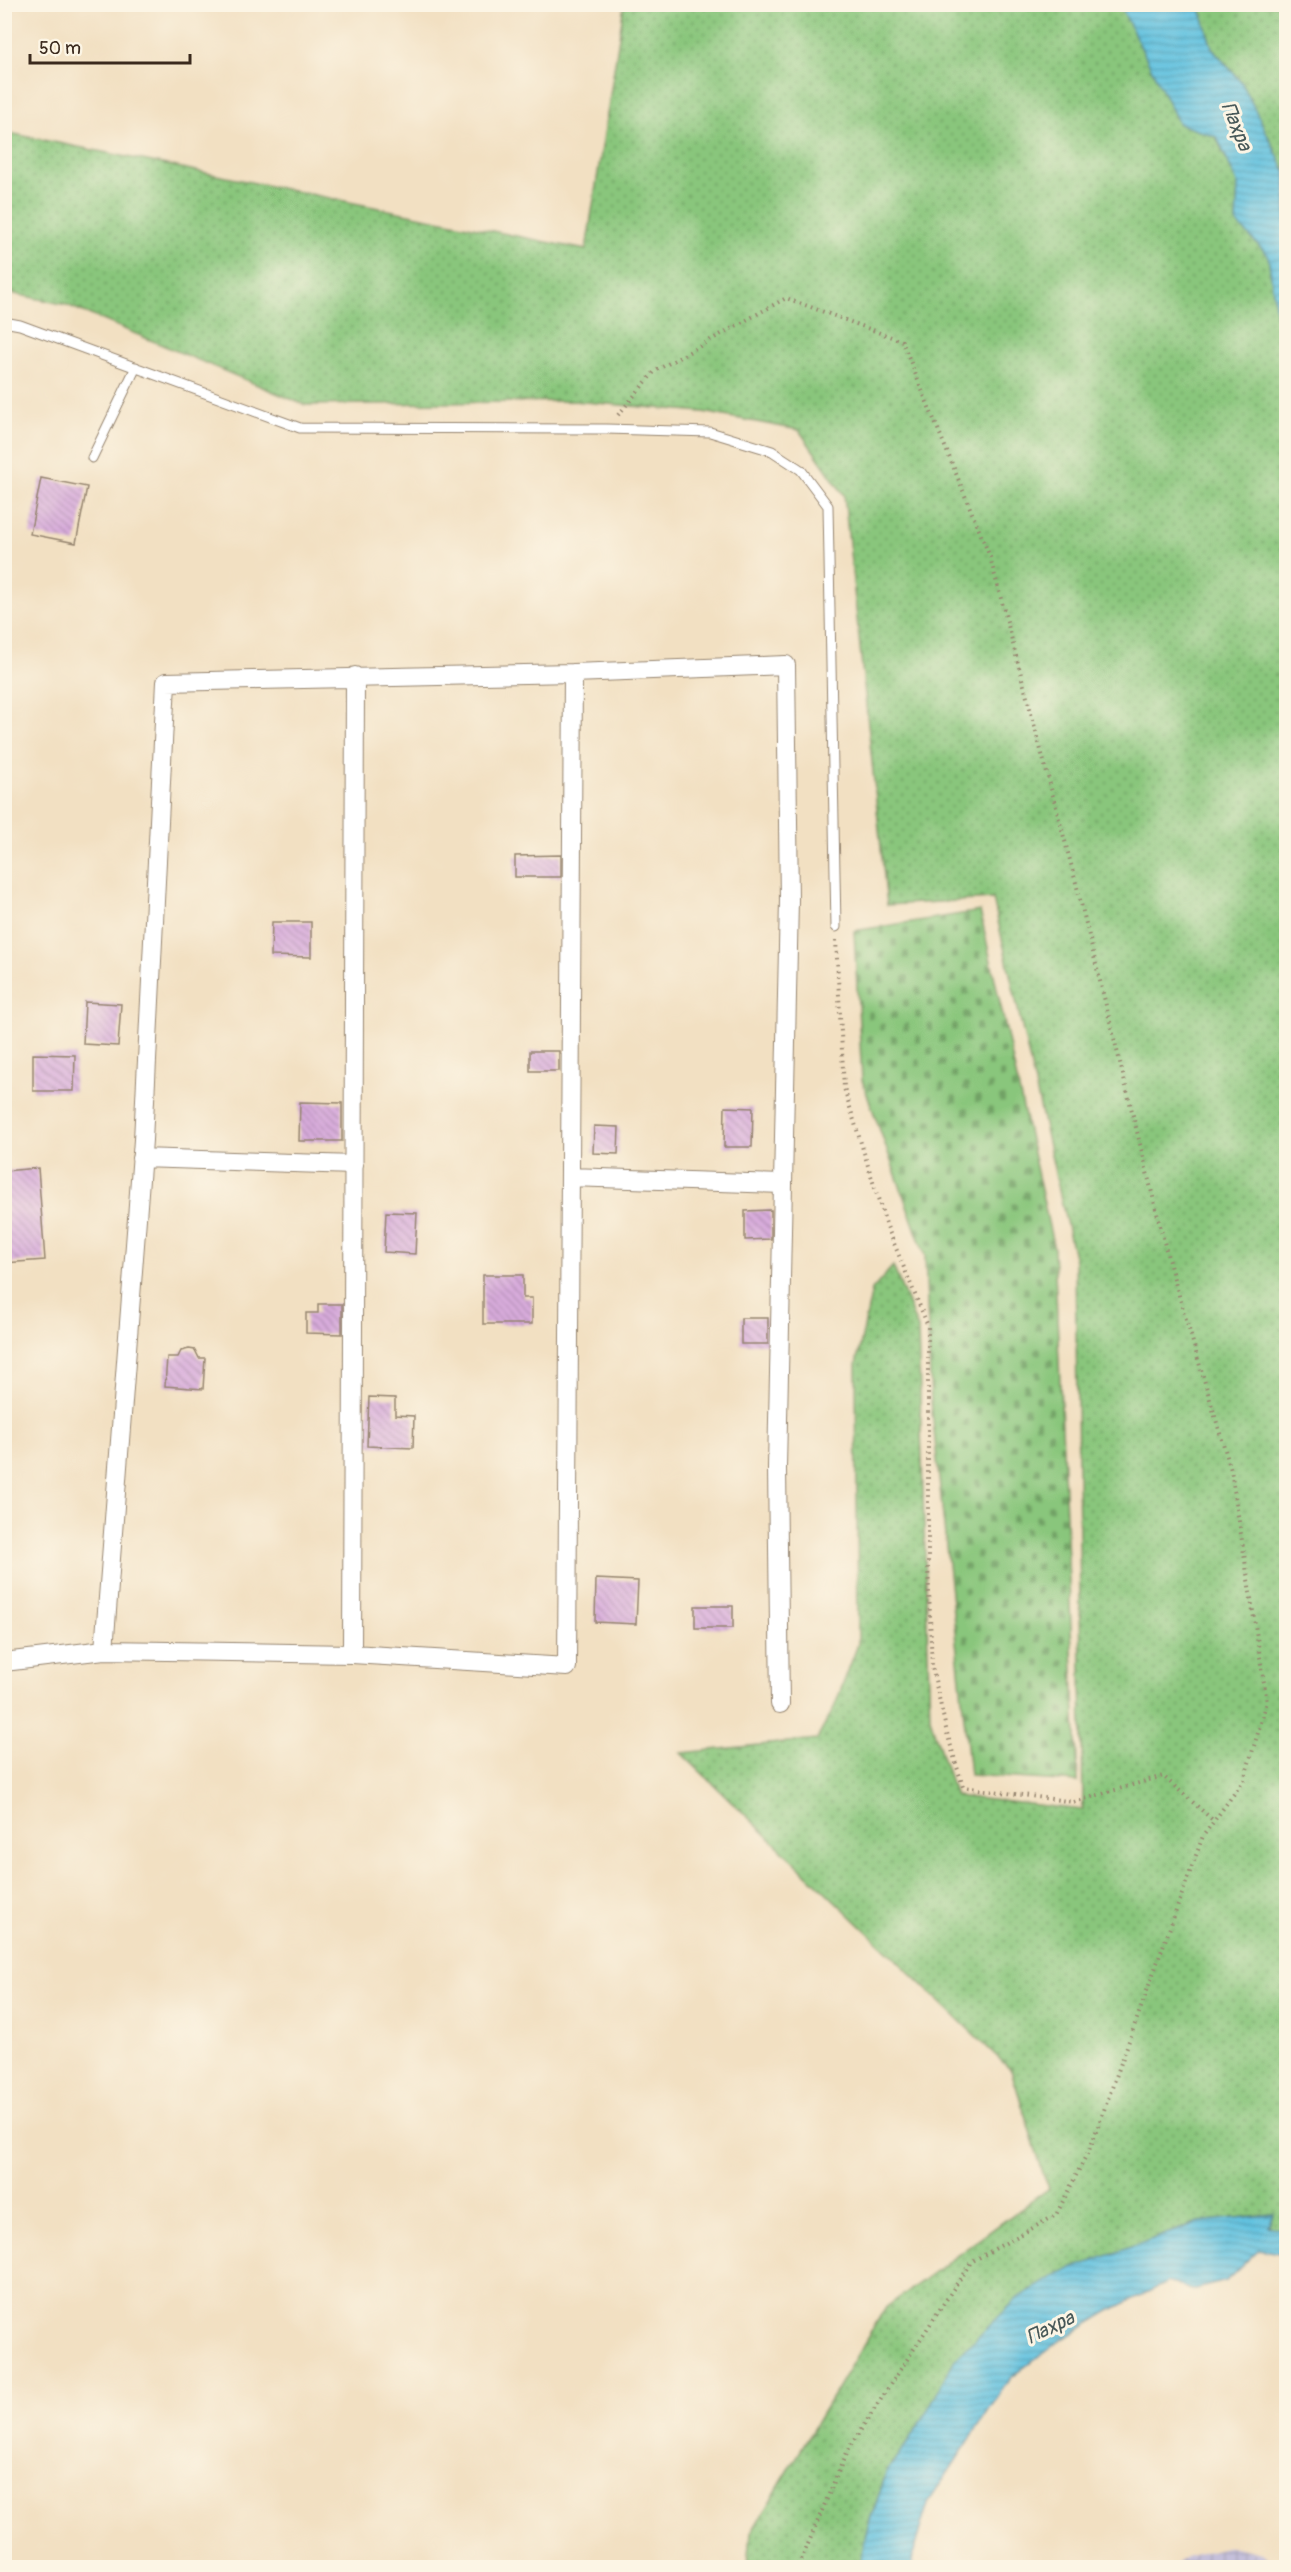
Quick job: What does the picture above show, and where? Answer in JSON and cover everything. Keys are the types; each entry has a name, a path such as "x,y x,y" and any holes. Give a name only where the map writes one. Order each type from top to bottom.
{"street":[{"path":"104,1650 141,1158 166,682 355,676 573,673 786,665 789,900 777,1468 780,1704"},
{"path":"4,1662 104,1650 352,1654 567,1667 573,673"},
{"path":"352,1654 355,676"},
{"path":"141,1158 354,1165"},
{"path":"570,1177 782,1184"}],"lane":[{"path":"4,322 20,325 300,428 606,429 710,432 772,451 801,470 828,506 836,927"},
{"path":"92,458 136,367"}],"path":[{"path":"606,429 656,371 786,298 902,341 990,557 1076,883 1169,1262 1231,1470 1266,1702 1244,1780 1203,1836 1091,2146 1056,2215 971,2262 847,2451 798,2568"},
{"path":"836,927 844,1088 886,1224 928,1326 928,1567 932,1667 946,1733 963,1787 1074,1802 1163,1776 1214,1821"}],"shaded area":[{"path":"1230,2546 1262,2553 1282,2567 1172,2567 1185,2557"}],"green space":[{"path":"624,5 1120,5 1179,124 1216,137 1238,185 1236,222 1268,255 1276,314 1286,332 1286,2230 1268,2227 1274,2214 1199,2222 1150,2240 921,2422 887,2471 866,2533 860,2567 748,2567 751,2533 885,2308 1048,2189 1011,2070 681,1753 817,1739 834,1708 858,1644 856,1365 872,1290 893,1266 918,1329 930,1718 955,1796 1083,1810 1075,1261 993,899 887,905 844,495 799,430 703,412 573,401 305,405 67,305 5,292 4,132 586,250"},
{"path":"1199,5 1286,5 1286,173 1242,83 1212,48"},
{"path":"980,911 1054,1249 1078,1782 970,1775 931,1402 925,1256 862,1080 854,931"}],"water":[{"name":"Пахра","path":"1120,5 1199,5 1212,48 1242,83 1286,173 1286,332 1276,314 1268,255 1236,222 1238,185 1217,137 1179,124"},
{"name":"Пахра","path":"1275,2214 1268,2226 1286,2230 1286,2254 1259,2249 1226,2281 1192,2290 1168,2282 1111,2310 1058,2342 1010,2378 928,2503 915,2547 912,2567 860,2567 866,2533 887,2471 921,2422 955,2359 1019,2297 1060,2273 1199,2222"}],"building":[{"path":"41,478 87,487 76,543 30,534"},
{"path":"561,855 561,877 515,877 515,856"},
{"path":"272,922 311,922 311,957 271,956"},
{"path":"85,1002 121,1004 118,1046 83,1044"},
{"path":"530,1051 559,1051 559,1071 530,1071"},
{"path":"33,1054 75,1055 74,1091 33,1091"},
{"path":"300,1102 342,1103 342,1141 299,1141"},
{"path":"725,1107 753,1108 752,1147 724,1147"},
{"path":"594,1126 619,1127 618,1154 593,1153"},
{"path":"38,1168 45,1260 4,1263 4,1233 7,1233 4,1171"},
{"path":"771,1210 771,1239 745,1240 745,1211"},
{"path":"386,1212 417,1213 415,1254 384,1252"},
{"path":"483,1275 523,1275 523,1298 532,1298 532,1324 483,1324"},
{"path":"318,1304 342,1304 342,1334 306,1333 306,1313 318,1313"},
{"path":"741,1318 768,1318 768,1344 741,1344"},
{"path":"195,1350 199,1358 205,1358 203,1389 165,1386 167,1357 178,1357 181,1351"},
{"path":"369,1397 395,1398 395,1415 414,1416 413,1448 367,1446"},
{"path":"596,1579 638,1581 636,1624 595,1622"},
{"path":"695,1606 733,1606 733,1628 695,1628"}]}
